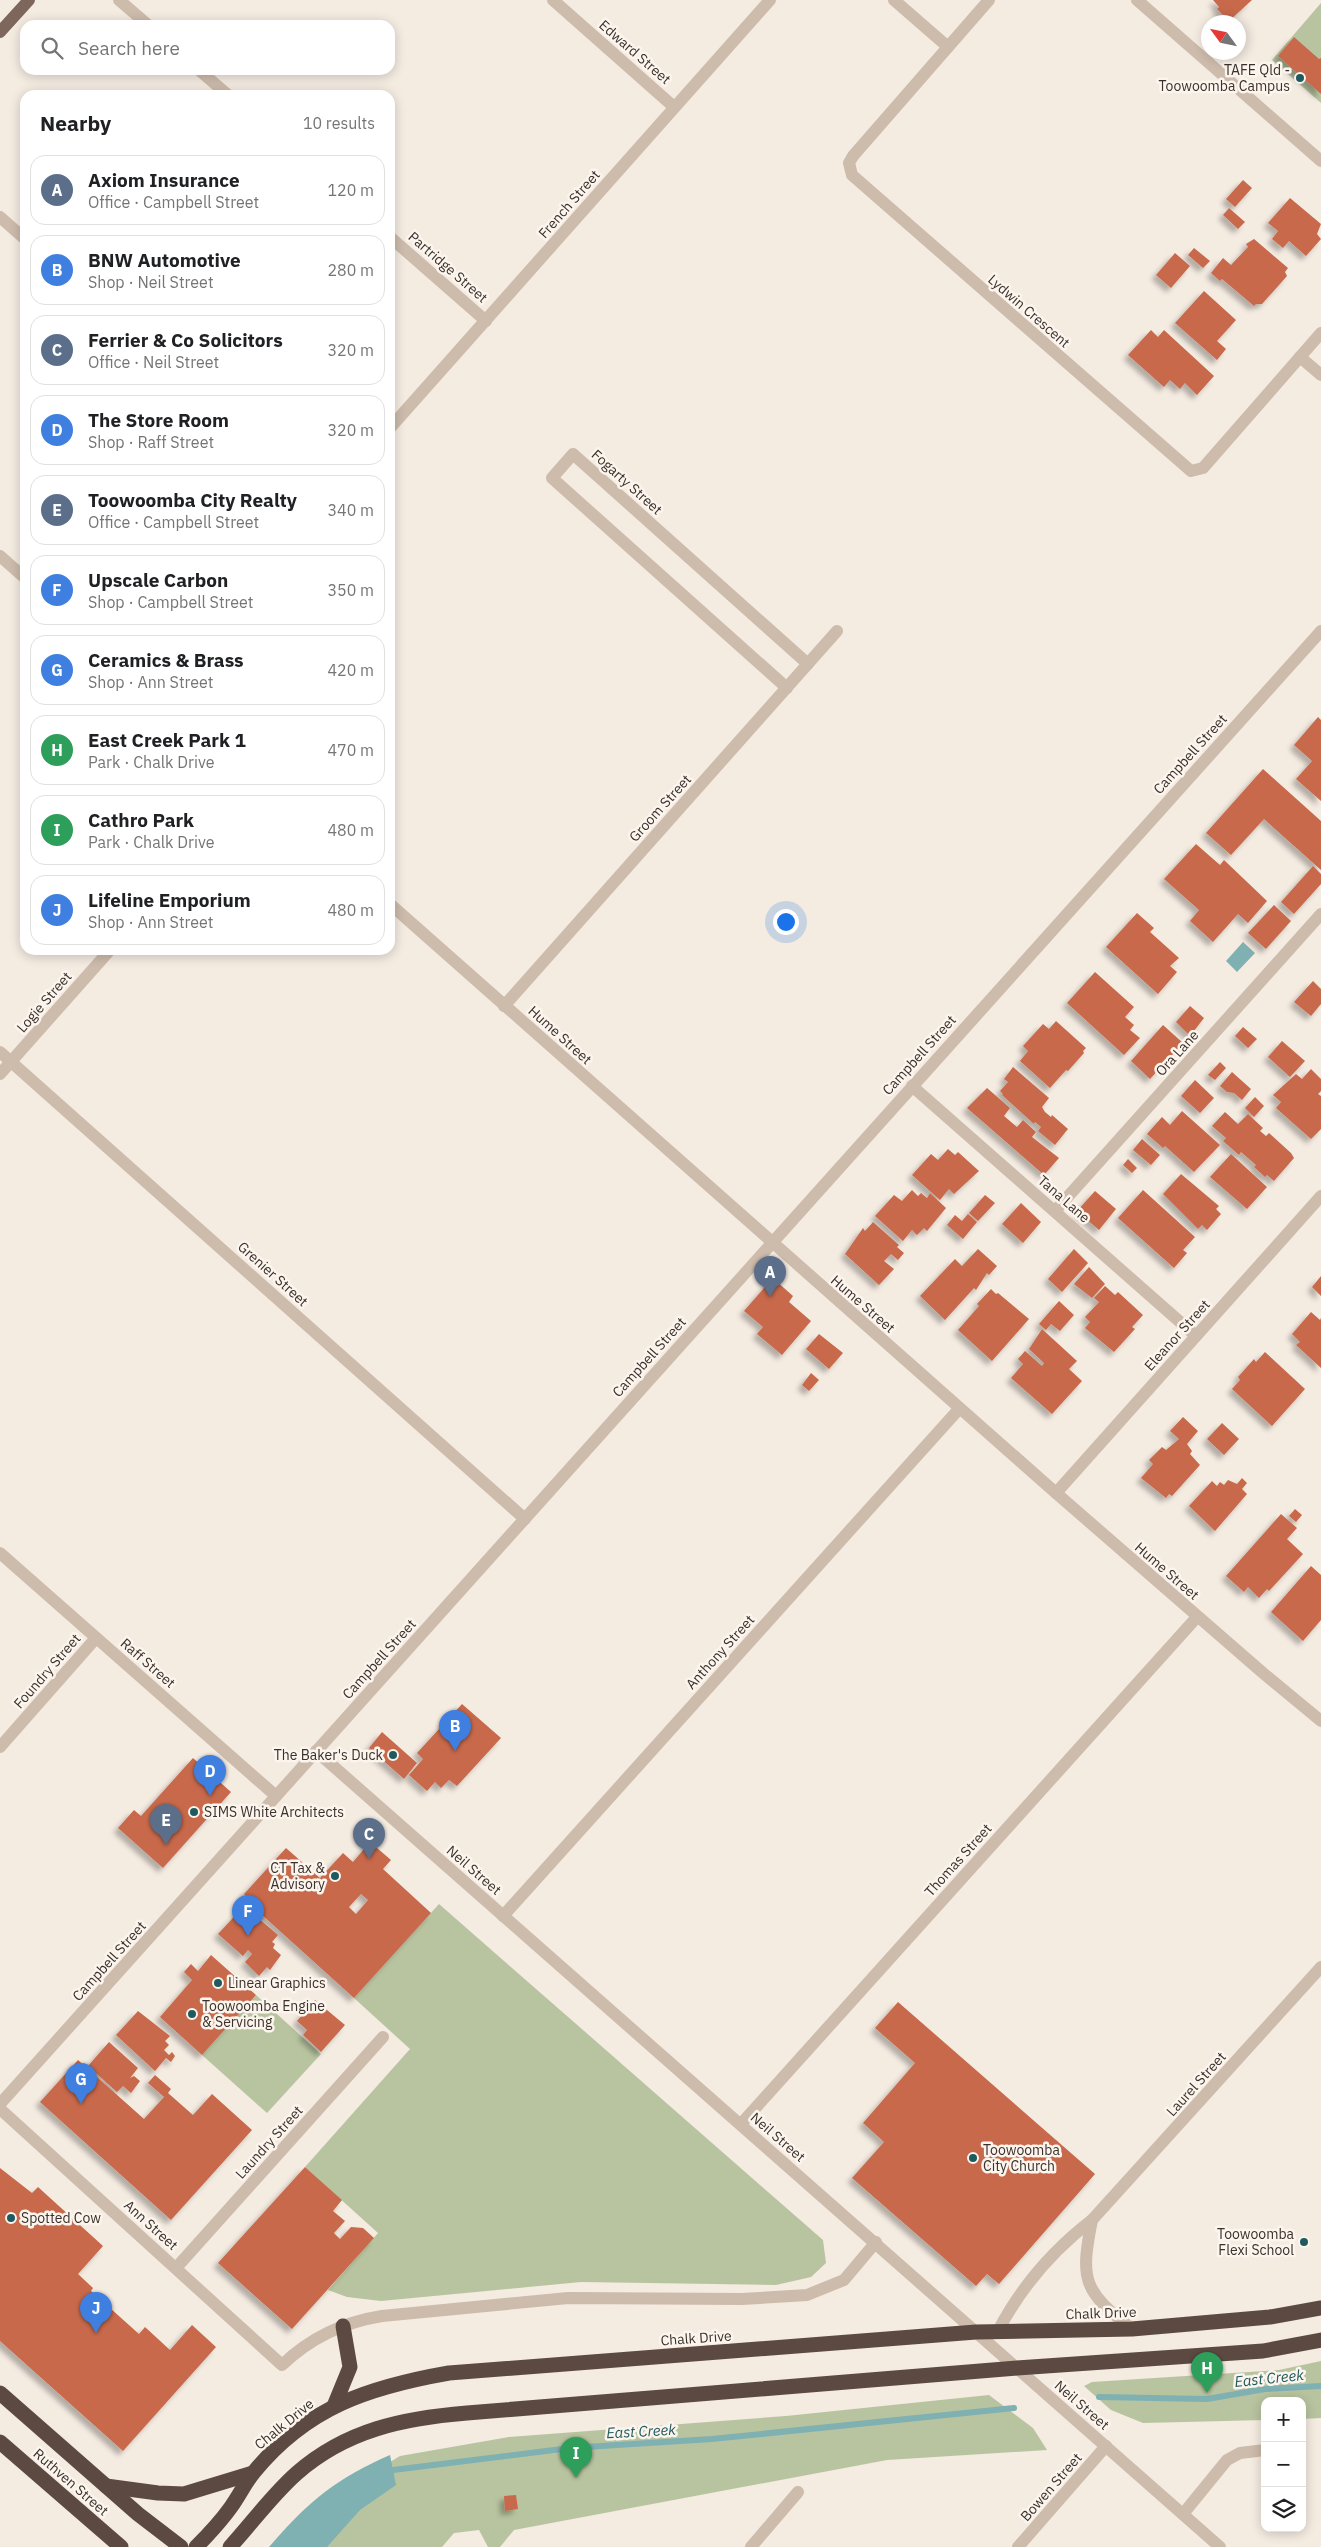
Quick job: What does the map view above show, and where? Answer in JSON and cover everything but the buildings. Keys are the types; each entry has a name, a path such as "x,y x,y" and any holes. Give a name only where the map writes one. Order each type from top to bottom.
{"highway":[{"name":"Chalk Drive","path":"106,2486 158,2493 184,2494 253,2473 285,2440 334,2406 381,2386 449,2373 976,2332 1132,2328 1270,2318 1321,2308"},
{"path":"334,2406 350,2367 343,2326"},
{"path":"230,2547 281,2489 309,2464 355,2436 397,2422 467,2413 1017,2368 1263,2351 1321,2340"},
{"name":"Ruthven Street","path":"0,2393 106,2486 181,2547"},
{"name":"Ruthven Street","path":"0,2442 121,2547"},
{"path":"196,2547 230,2509 253,2473"}],"main road":[{"path":"0,32 29,0"}],"street":[{"path":"119,0 142,20"},
{"name":"Edward Street","path":"553,0 674,107"},
{"name":"French Street","path":"395,422 770,0"},
{"path":"894,0 948,47"},
{"name":"Lydwin Crescent","path":"989,0 851,159 850,172 862,185 1191,471 1203,468 1321,333"},
{"path":"1137,0 1321,161"},
{"path":"205,75 222,90"},
{"path":"0,217 20,235"},
{"name":"Partridge Street","path":"395,241 486,320"},
{"path":"1300,357 1321,375"},
{"name":"Fogarty Street","path":"787,688 552,478 572,454 808,664"},
{"path":"0,556 20,574"},
{"name":"Groom Street","path":"504,1006 837,631"},
{"name":"Campbell Street","path":"0,2104 1321,631"},
{"name":"Hume Street","path":"395,908 959,1409 1197,1617 1321,1721"},
{"name":"Ora Lane","path":"1055,1211 1321,914"},
{"name":"Logie Street","path":"0,1074 106,955"},
{"name":"Grenier Street","path":"0,1052 525,1519"},
{"name":"Tana Lane","path":"912,1086 1196,1336"},
{"name":"Eleanor Street","path":"1056,1494 1321,1196"},
{"name":"Anthony Street","path":"503,1916 959,1409"},
{"name":"Raff Street","path":"0,1552 276,1796"},
{"name":"Thomas Street","path":"741,2124 1197,1617"},
{"name":"Foundry Street","path":"0,1747 96,1638"},
{"name":"Neil Street","path":"316,1751 876,2242 1220,2547"},
{"name":"Laurel Street","path":"998,2331 1018,2295 1066,2240 1092,2220 1321,1967"},
{"name":"Laundry Street","path":"176,2268 384,2037"},
{"name":"Ann Street","path":"0,2109 282,2365 304,2346 343,2326"},
{"path":"1092,2220 1085,2257 1089,2287 1104,2306 1132,2328"},
{"path":"343,2326 382,2316 568,2298 742,2299 807,2295 844,2280 876,2242"},
{"name":"Bowen Street","path":"1018,2547 1106,2446"},
{"path":"1183,2514 1227,2460 1240,2454 1261,2451"},
{"path":"751,2547 798,2492"}],"green space":[{"path":"1321,3 1321,103 1272,60"},
{"path":"439,1904 823,2240 826,2263 811,2277 776,2285 581,2282 381,2301 347,2297 328,2290 378,2233 305,2167 410,2049 354,1998"},
{"path":"256,1995 321,2054 267,2113 202,2055"},
{"path":"1321,2361 1321,2418 1306,2419 1306,2397 1261,2397 1261,2420 1143,2423 1111,2410 1084,2386 1092,2382 1279,2370"},
{"path":"989,2395 1033,2428 1047,2450 887,2460 514,2530 500,2547 488,2547 479,2530 454,2533 442,2547 280,2547 332,2497 400,2456 509,2437 786,2416"}],"water":[{"path":"1243,942 1255,953 1237,972 1226,961"},
{"path":"390,2455 396,2485 360,2510 327,2547 269,2547 310,2504 324,2493 353,2473"}],"waterway":[{"name":"East Creek","path":"1099,2397 1207,2399 1265,2389 1321,2386"},
{"name":"East Creek","path":"387,2473 393,2470 570,2448 712,2439 1014,2408"}],"place":[{"name":"TAFE Qld - Toowoomba Campus","path":"1300,78"},
{"name":"Axiom Insurance","path":"770,1297"},
{"name":"BNW Automotive","path":"455,1751"},
{"name":"The Baker's Duck","path":"393,1755"},
{"name":"The Store Room","path":"210,1796"},
{"name":"SIMS White Architects","path":"194,1812"},
{"name":"Toowoomba City Realty","path":"166,1845"},
{"name":"Ferrier & Co Solicitors","path":"369,1859"},
{"name":"CT Tax & Advisory","path":"335,1876"},
{"name":"Upscale Carbon","path":"248,1936"},
{"name":"Linear Graphics","path":"218,1983"},
{"name":"Toowoomba Engine & Servicing","path":"192,2014"},
{"name":"Ceramics & Brass","path":"81,2104"},
{"name":"Toowoomba City Church","path":"973,2158"},
{"name":"Spotted Cow","path":"11,2218"},
{"name":"Toowoomba Flexi School","path":"1304,2242"},
{"name":"Lifeline Emporium","path":"96,2333"},
{"name":"East Creek Park 1","path":"1207,2393"},
{"name":"Cathro Park","path":"576,2478"}]}
